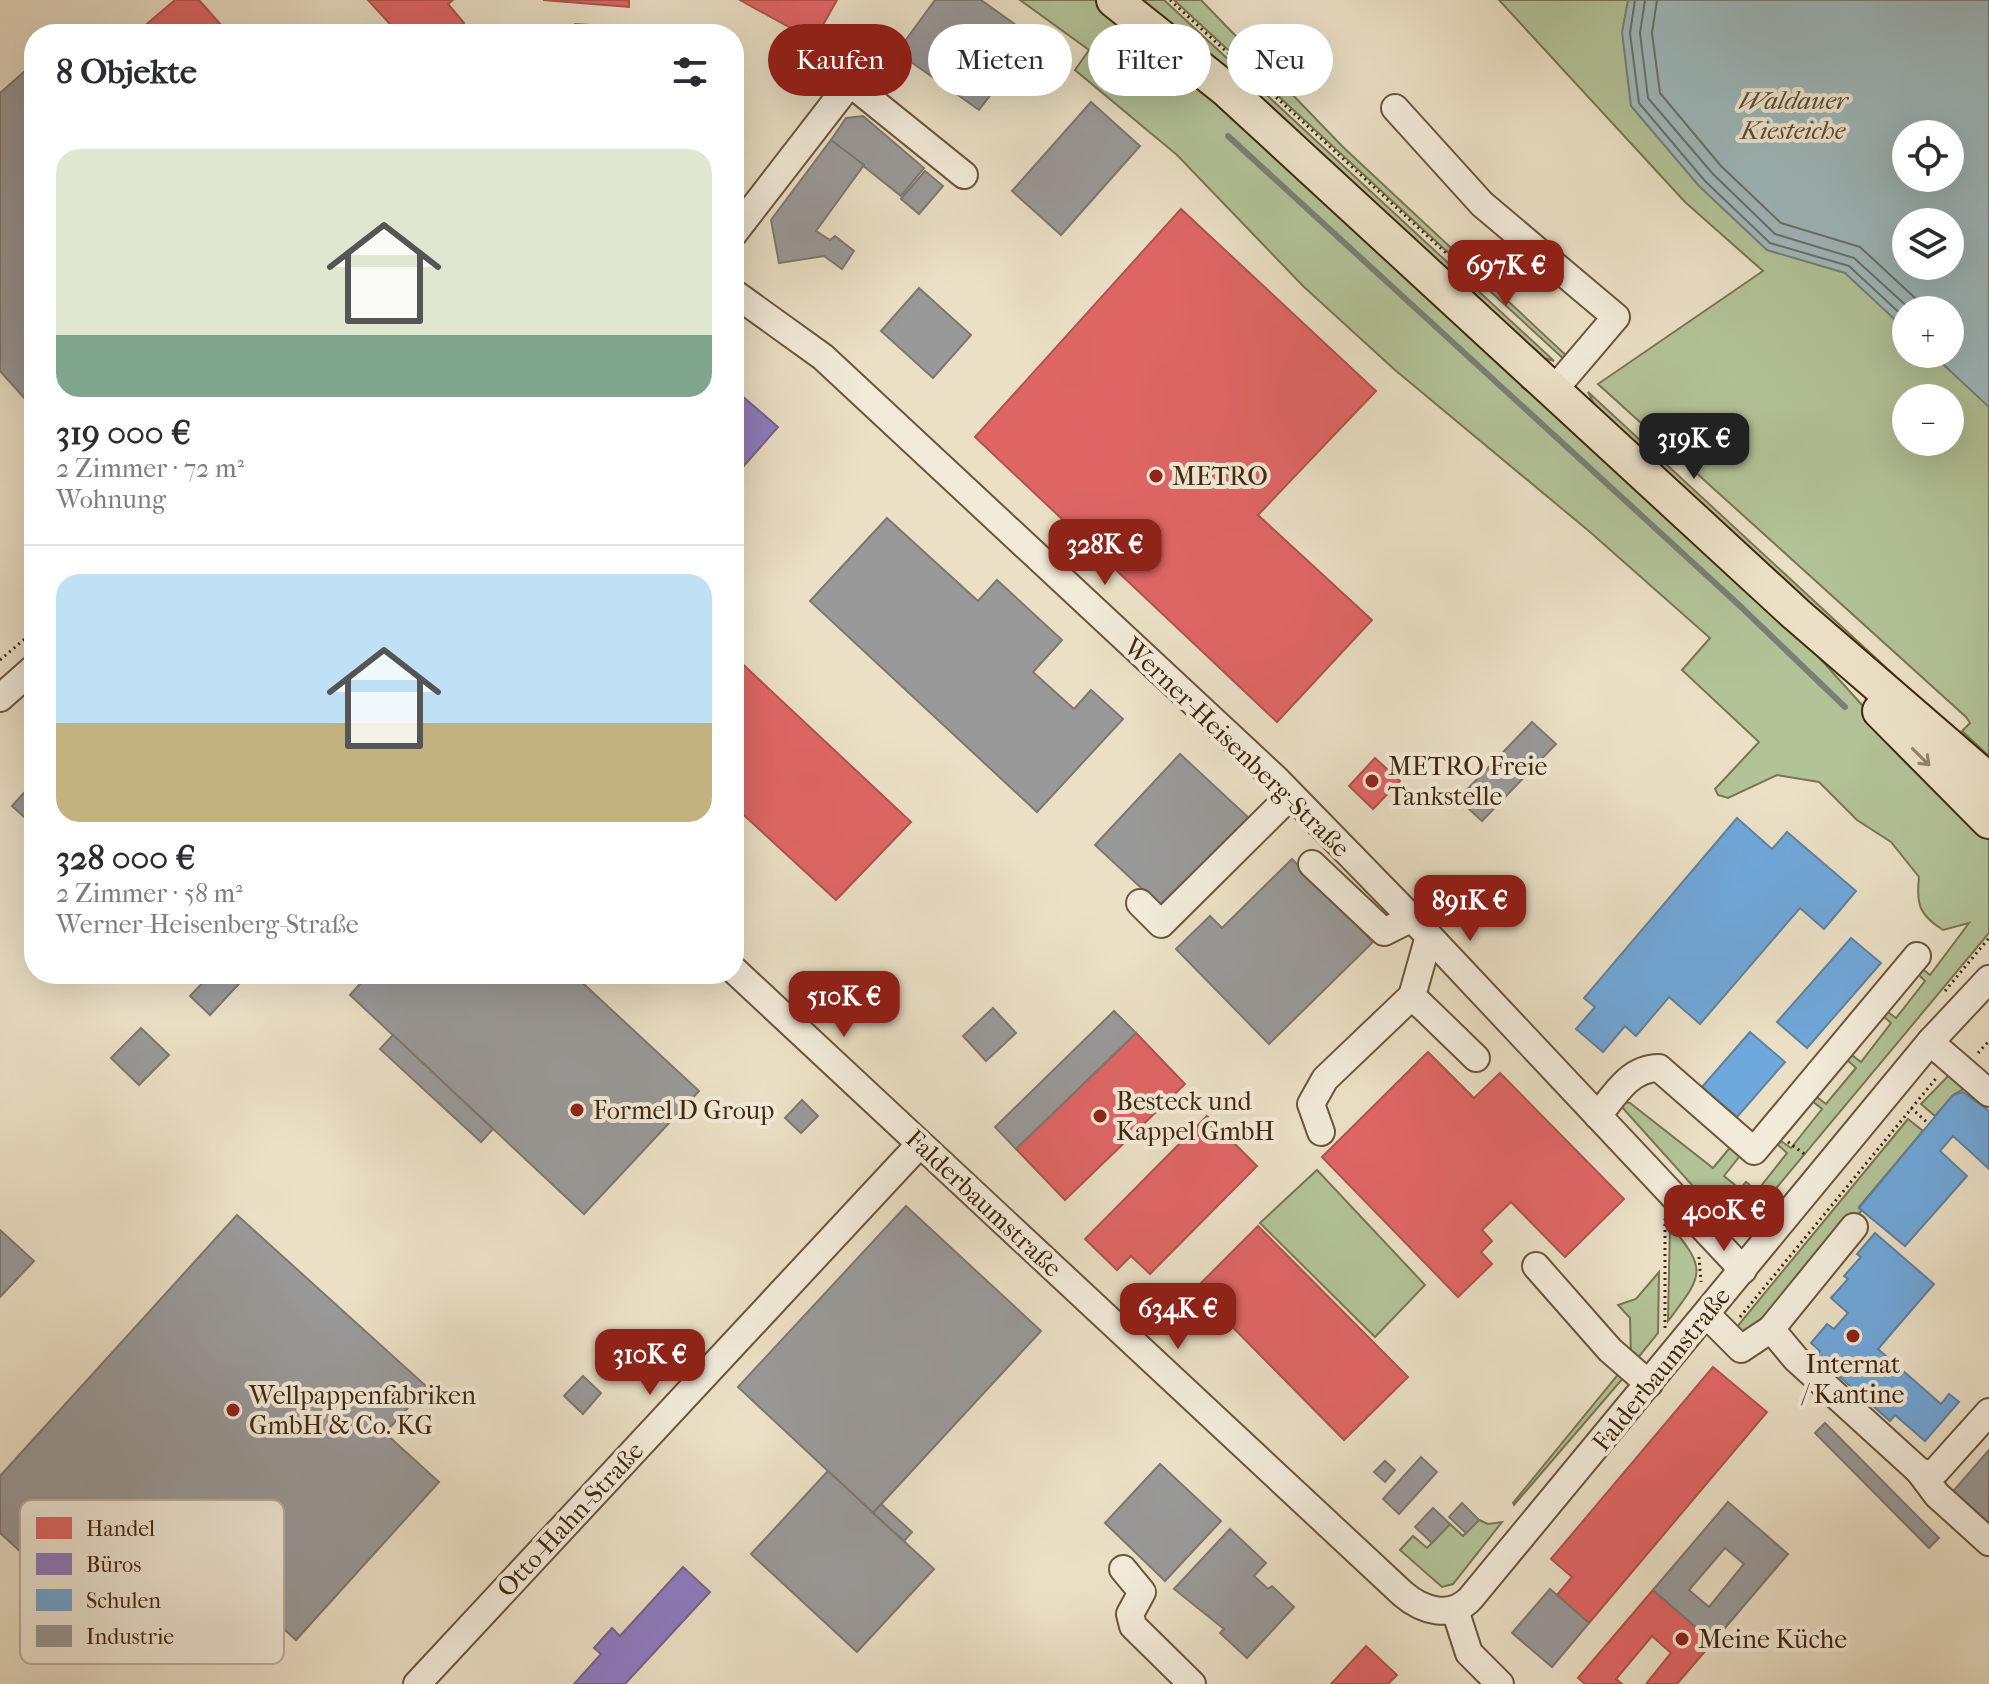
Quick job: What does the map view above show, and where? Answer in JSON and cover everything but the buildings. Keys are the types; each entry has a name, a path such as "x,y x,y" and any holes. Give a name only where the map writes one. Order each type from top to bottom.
{"main road":[{"path":"1114,0 1227,90 1796,614 1989,781"},
{"path":"1796,614 1907,742 1989,821"}],"street":[{"path":"744,220 850,83 964,175"},
{"path":"1395,108 1482,204 1616,317 1553,391"},
{"name":"Werner-Heisenberg-Straße","path":"744,300 823,357 1291,795 1420,927 1743,1270"},
{"path":"0,698 24,677"},
{"path":"1140,903 1161,924 1291,795"},
{"path":"1312,864 1384,932 1420,927 1412,996 1325,1079 1311,1104 1321,1132"},
{"path":"1598,1116 1632,1076 1644,1068 1659,1068 1754,1151 1917,956"},
{"path":"1954,1013 1989,965"},
{"name":"Falderbaumstraße","path":"744,979 1403,1594 1429,1610 1455,1610 1470,1599 1954,1013 1989,979"},
{"path":"1412,996 1476,1058"},
{"path":"1930,1042 1979,1079"},
{"name":"Otto-Hahn-Straße","path":"417,1684 920,1144"},
{"path":"1706,1314 1741,1349 1771,1329 1854,1227"},
{"path":"1536,1266 1610,1350 1649,1384"},
{"path":"1771,1329 1796,1359 1919,1471 1937,1495 1989,1542"},
{"path":"1919,1471 1927,1474 1936,1471 1989,1412"},
{"path":"1123,1569 1142,1592 1130,1614 1133,1626 1192,1684"},
{"path":"1455,1610 1469,1653 1500,1684"}],"path":[{"path":"0,660 24,640"},
{"path":"1726,1334 1944,1068 1979,1079 1989,1041"},
{"path":"1911,1108 1929,1124"},
{"path":"1792,1145 1807,1156"},
{"path":"1665,1331 1665,1214 1677,1200"}],"green space":[{"path":"1020,0 1095,0 1126,24 1088,24 1088,49 1072,38 1072,24 1053,24"},
{"path":"1132,0 1164,0 1190,24 1159,24"},
{"path":"1174,0 1201,0 1227,27 1227,49 1211,34 1211,24 1200,24"},
{"path":"1499,0 1989,0 1989,756 1962,731 1970,723 1966,717 1598,384 1763,271 1685,202"},
{"path":"1211,44 1227,58 1227,83 1211,69"},
{"path":"1088,51 1088,81 1075,70"},
{"path":"1211,95 1526,381 1522,387 1562,417 1787,622 1900,747 1989,836 1989,933 1748,1222 1738,1227 1726,1223 1621,1106 1623,1102 1630,1103 1713,1168 1733,1144 1743,1152 1724,1176 1740,1189 1746,1182 1757,1191 1787,1153 1778,1145 1781,1141 1791,1148 1822,1109 1811,1100 1814,1095 1826,1104 1856,1068 1845,1058 1849,1053 1861,1062 1891,1023 1881,1014 1885,1010 1896,1018 1925,981 1915,971 1919,966 1930,975 1969,923 1943,930 1929,919 1919,902 1919,877 1891,842 1857,820 1819,782 1777,775 1728,798 1718,795 1715,789 1759,742 1682,670 1710,638 1590,532 1395,370 1303,286 1177,155 1106,96"},
{"path":"1242,96 1268,96 1554,361 1541,357"},
{"path":"1278,96 1294,96 1343,147 1571,360 1567,362"},
{"path":"1588,392 1972,747 1967,753 1601,418"},
{"path":"1949,1075 1967,1087 1953,1095 1935,1116 1921,1104"},
{"path":"1908,1119 1923,1131 1859,1207 1862,1210 1768,1323 1747,1332 1738,1331 1736,1328"},
{"path":"1317,1170 1425,1285 1375,1337 1260,1223"},
{"path":"1670,1225 1691,1253 1696,1273 1694,1283 1668,1321"},
{"path":"1659,1272 1658,1333 1637,1359 1631,1357 1630,1318 1618,1305 1636,1299"},
{"path":"1620,1372 1624,1377 1514,1505 1513,1503"},
{"path":"1479,1520 1488,1524 1502,1522 1453,1584 1442,1587 1400,1550 1413,1536 1427,1548 1450,1524 1463,1536"}],"water":[{"name":"Waldauer Kiesteiche","path":"1628,0 1989,0 1989,407 1947,368 1964,368 1964,296 1892,296 1892,317 1845,273 1767,250 1699,186 1631,106 1622,32"}],"waterway":[{"path":"1228,136 1739,605 1845,707"}],"place":[{"name":"METRO","path":"1156,476"},
{"name":"METRO Freie Tankstelle","path":"1372,781"},
{"name":"Formel D Group","path":"577,1110"},
{"name":"Besteck und Kappel GmbH","path":"1100,1116"},
{"name":"Internat / Kantine","path":"1853,1336"},
{"name":"Wellpappenfabriken GmbH & Co. KG","path":"233,1410"},
{"name":"Meine Küche","path":"1682,1639"}]}
